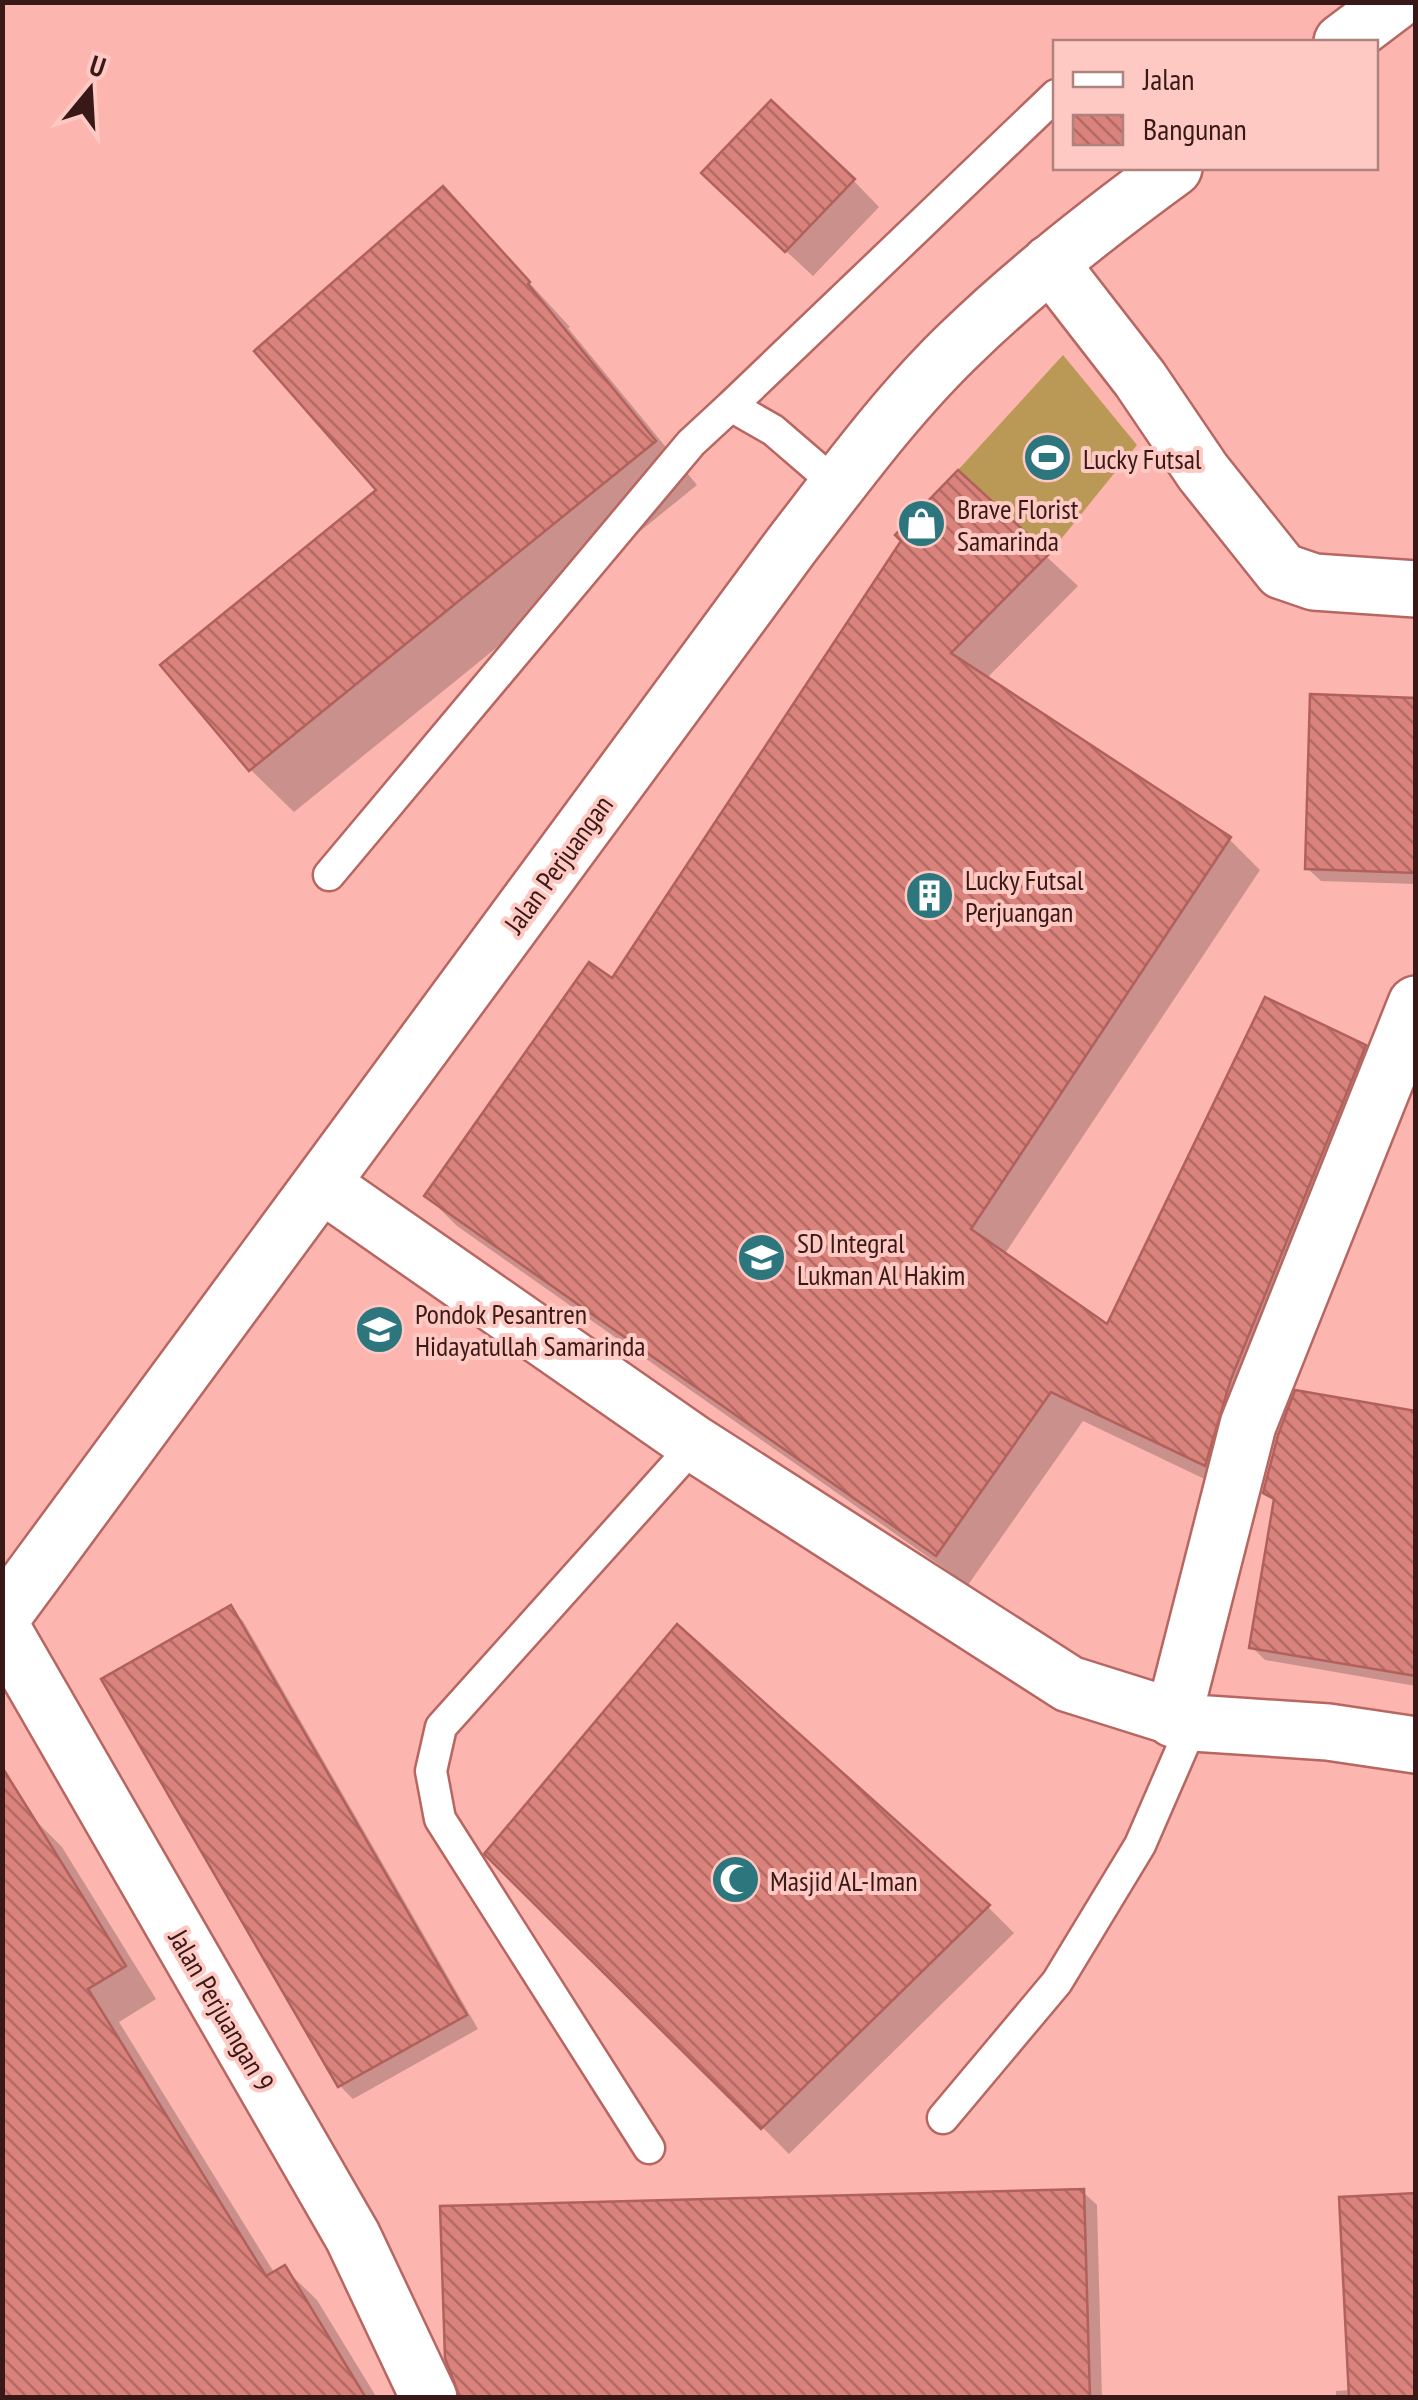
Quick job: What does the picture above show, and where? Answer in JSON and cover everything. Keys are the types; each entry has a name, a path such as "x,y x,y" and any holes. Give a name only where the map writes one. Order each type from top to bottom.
{"street":[{"path":"1345,40 1395,2"},
{"name":"Jalan Perjuangan","path":"2,1617 891,418 961,343 1050,263 1171,170"},
{"path":"1050,263 1140,378 1202,472 1282,571 1314,582 1416,590"},
{"path":"1183,1721 1248,1426 1416,1004"},
{"path":"323,1185 695,1444 1069,1684 1183,1721 1328,1732 1416,1745"},
{"name":"Jalan Perjuangan 9","path":"2,1628 353,2237 429,2398"}],"lane":[{"path":"328,874 691,444 1053,98"},
{"path":"730,406 773,430 838,486"},
{"path":"650,2148 440,1819 432,1771 441,1727 695,1444"},
{"path":"943,2118 1058,1982 1140,1845 1183,1721"}],"shaded area":[{"name":"Lucky Futsal","path":"1063,355 1137,445 1049,554 958,470"}],"building":[{"path":"771,100 855,179 785,252 701,173"},
{"path":"443,186 530,282 656,441 249,771 160,665 376,490 254,351"},
{"path":"958,470 1049,554 951,653 1231,837 971,1229 1107,1324 1265,997 1366,1045 1231,1379 1205,1466 1051,1392 936,1556 424,1196 589,962 612,978 901,541 895,535"},
{"path":"1310,694 1416,698 1416,873 1305,869"},
{"path":"1295,1390 1416,1411 1416,1676 1249,1648 1274,1499 1263,1493"},
{"path":"231,1605 467,2015 338,2087 101,1679"},
{"name":"Masjid AL-Iman","path":"677,1624 990,1905 761,2129 484,1854"},
{"path":"2,1767 126,1966 88,1989 266,2276 285,2265 366,2398 2,2398"},
{"path":"1084,2189 1090,2398 460,2398 445,2358 440,2206"},
{"path":"1416,2193 1416,2398 1349,2398 1339,2197"}],"place":[{"name":"Lucky Futsal","path":"1048,458"},
{"name":"Brave Florist Samarinda","path":"922,524"},
{"name":"Lucky Futsal Perjuangan","path":"930,895"},
{"name":"SD Integral Lukman Al Hakim","path":"762,1258"},
{"name":"Pondok Pesantren Hidayatullah Samarinda","path":"380,1329"},
{"name":"Masjid AL-Iman","path":"735,1880"}]}
